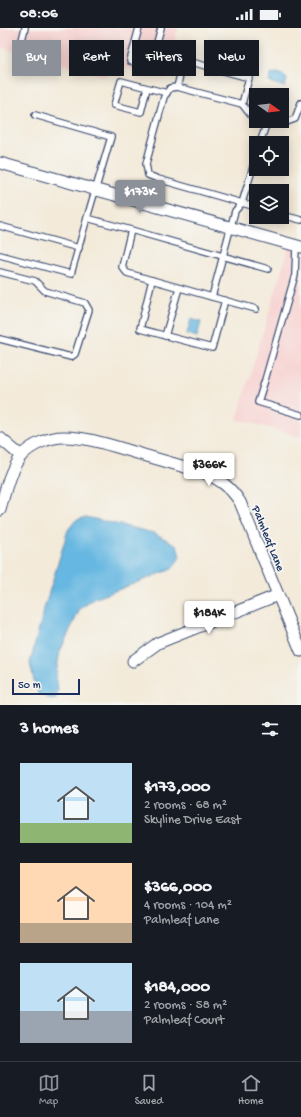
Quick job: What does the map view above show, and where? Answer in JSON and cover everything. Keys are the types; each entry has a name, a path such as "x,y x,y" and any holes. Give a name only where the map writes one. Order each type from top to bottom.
{"street":[{"path":"0,163 298,247"},
{"name":"Palmleaf Lane","path":"21,456 31,448 44,441 63,437 79,438 206,473 216,478 230,488 240,502 301,651"},
{"path":"0,438 21,456 9,478 0,510"},
{"path":"132,661 158,643 278,595"}],"lane":[{"path":"22,40 25,28"},
{"path":"139,28 130,61 150,68 160,28"},
{"path":"177,87 184,60 249,78 242,104"},
{"path":"147,88 141,112 114,105 121,81 167,93"},
{"path":"249,113 242,104 177,87 170,88 164,96 146,164 148,175 158,179 249,205"},
{"path":"298,120 301,103"},
{"path":"0,255 71,274 111,137 35,115"},
{"path":"212,297 235,210 242,203 250,176"},
{"path":"289,217 301,220"},
{"path":"87,218 268,269"},
{"path":"0,226 79,248"},
{"path":"131,230 122,267 127,273 256,309"},
{"path":"298,247 298,275 258,402 301,415"},
{"path":"0,272 35,281 45,292 85,303 89,310 76,354 71,357 0,339"},
{"path":"152,280 140,329 165,336 212,348 225,300"},
{"path":"165,336 179,288"}],"shaded area":[{"path":"0,28 178,28 175,40 132,40 132,70 124,68 124,40 69,40 69,67 61,64 61,40 12,40 12,50 0,47"},
{"path":"153,76 165,76 164,79"},
{"path":"289,246 301,248 301,437 237,419"}],"water":[{"path":"278,73 287,79 285,87 269,82 271,74"},
{"path":"191,319 201,322 197,337 187,334"},
{"path":"86,517 154,533 177,545 180,557 172,569 94,599 80,609 60,651 56,674 58,691 56,698 51,699 39,694 35,686 30,663 44,609 68,530 76,520"}]}
